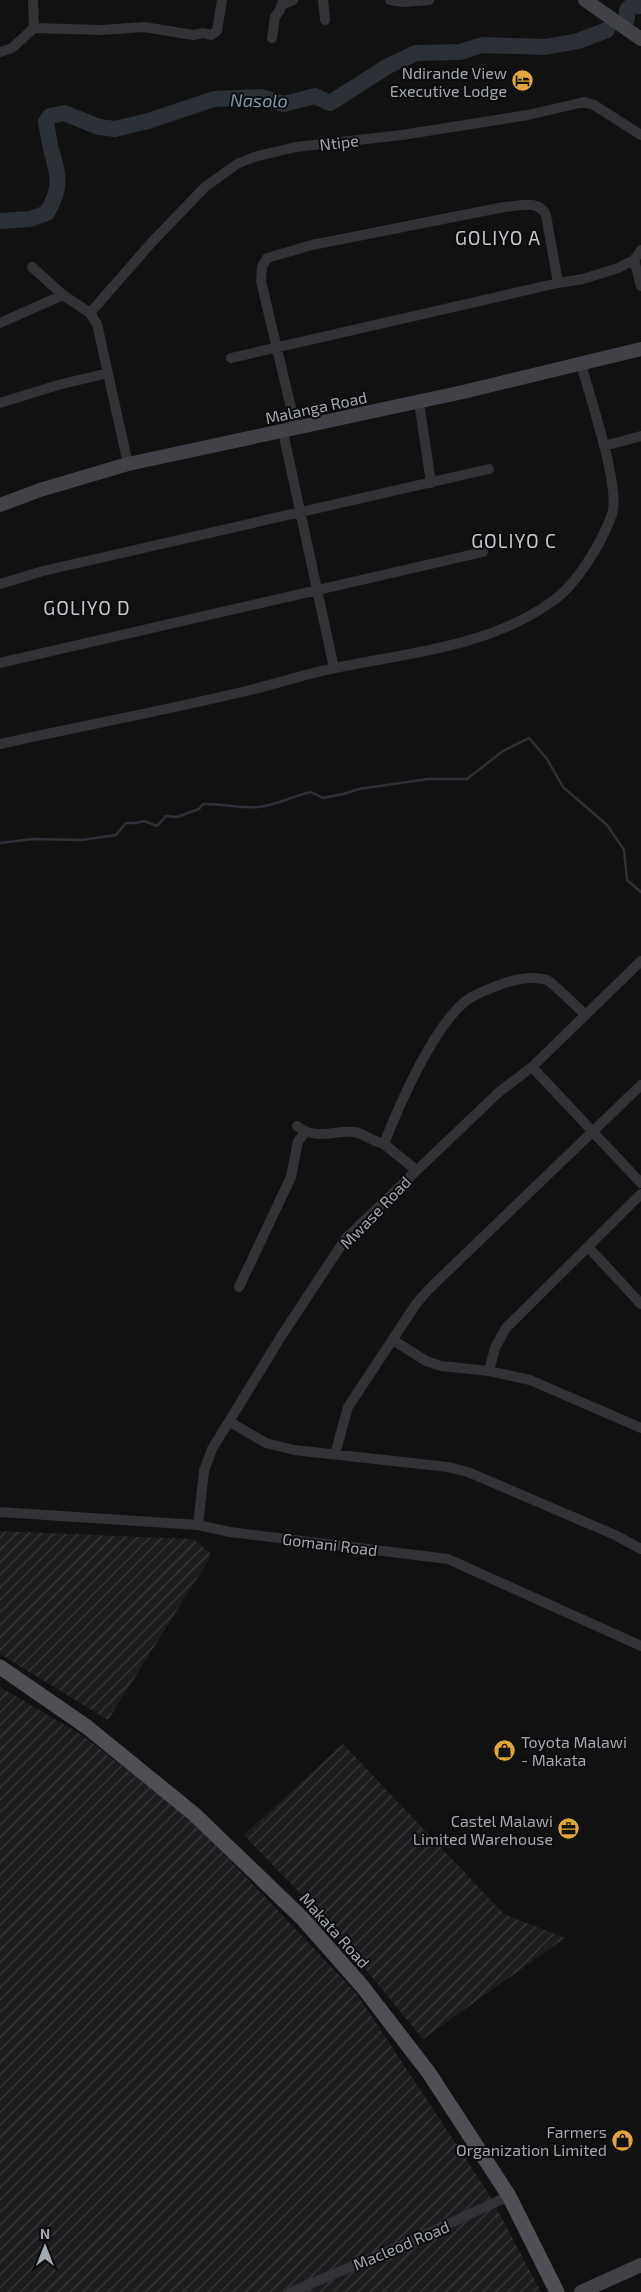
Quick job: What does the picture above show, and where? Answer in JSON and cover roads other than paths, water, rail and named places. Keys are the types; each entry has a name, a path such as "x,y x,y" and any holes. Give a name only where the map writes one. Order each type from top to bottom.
{"main road":[{"name":"Makata Road","path":"0,1667 86,1727 194,1814 302,1918 362,1986 428,2073 509,2196 557,2292"}],"street":[{"path":"33,0 34,28"},
{"path":"0,52 12,48 34,28 101,30 144,27 192,35 203,33 211,35 217,31 222,0"},
{"path":"272,38 275,17 283,3 293,0"},
{"path":"323,0 325,20"},
{"path":"390,0 404,2 428,0"},
{"path":"585,0 641,39"},
{"name":"Ntipe","path":"90,313 152,242 205,187 237,164 254,157 296,147 402,135 528,115 575,102 594,104 641,135"},
{"path":"334,668 300,513 278,347 261,281 262,267 267,258 312,245 504,207 534,204 543,209 546,215 558,283"},
{"path":"231,358 558,283 583,279 634,260 641,250"},
{"path":"634,260 641,286"},
{"path":"32,267 63,295 90,313 100,334 128,464"},
{"path":"0,323 63,295"},
{"name":"Malanga Road","path":"0,505 40,490 128,464 419,402 641,349"},
{"path":"0,744 243,692 334,668 413,654 496,632 552,602 569,586 593,553 612,513 614,496 604,446 581,364"},
{"path":"0,403 58,385 108,373"},
{"path":"419,402 431,483"},
{"path":"604,446 641,436"},
{"path":"0,584 43,571 490,470"},
{"path":"0,663 483,552"},
{"name":"Mwase Road","path":"198,1525 204,1471 212,1449 282,1335 346,1238 499,1092 532,1067 641,961"},
{"path":"384,1144 395,1117 439,1034 454,1014 470,998 492,987 515,980 539,978 548,980 586,1016"},
{"path":"532,1067 641,1183"},
{"path":"335,1454 348,1407 416,1304 428,1290 591,1131 641,1085"},
{"path":"239,1287 291,1177 301,1130 327,1134 353,1132 384,1144 416,1170"},
{"path":"490,1371 495,1348 506,1328 589,1248 641,1194"},
{"path":"589,1248 641,1304"},
{"path":"393,1340 426,1361 442,1366 490,1371 530,1380 641,1428"},
{"path":"230,1422 266,1443 294,1450 448,1467 468,1472 615,1535 641,1549"},
{"name":"Gomani Road","path":"0,1512 198,1525 230,1532 448,1559 641,1646"},
{"name":"Macleod Road","path":"291,2292 407,2243 509,2196"},
{"path":"581,2292 641,2265"}],"waterway":[{"name":"Nasolo","path":"627,19 627,10 630,7 641,6"},
{"name":"Nasolo","path":"50,145 46,122 50,116 64,113 99,127 115,129 148,121 214,99 261,97 284,104 315,96 330,103 388,66 416,53 460,52 482,45 545,47 578,41 607,30"},
{"name":"Nasolo","path":"0,221 30,219 47,213 55,196 58,182 51,149"},
{"path":"0,843 33,839 82,840 116,835 126,823 144,821 157,826 166,816 177,817 199,809 203,804 258,807 311,792 323,798 359,789 428,779 467,779 503,751 529,738 547,759 563,787 607,825 624,850 627,880 641,892"}],"place":[{"name":"Ndirande View Executive Lodge","path":"523,81"},
{"name":"Toyota Malawi - Makata","path":"505,1750"},
{"name":"Castel Malawi Limited Warehouse","path":"569,1829"},
{"name":"Farmers Organization Limited","path":"623,2140"}],"district":[{"name":"GOLIYO A","path":"498,237"},
{"name":"GOLIYO C","path":"514,540"},
{"name":"GOLIYO D","path":"87,607"}]}
